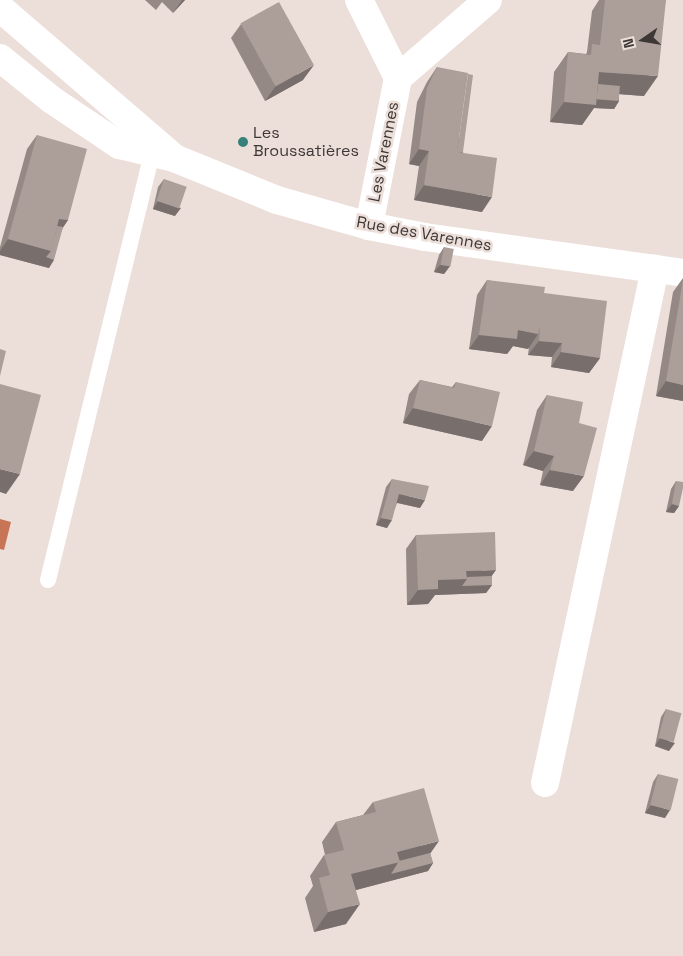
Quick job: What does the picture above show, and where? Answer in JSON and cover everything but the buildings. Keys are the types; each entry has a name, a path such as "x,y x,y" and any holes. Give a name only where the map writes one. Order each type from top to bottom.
{"street":[{"name":"Les Varennes","path":"359,0 398,78 369,226"},
{"name":"Les Varennes","path":"398,78 488,0"},
{"name":"Rue des Varennes","path":"0,8 160,150"},
{"path":"2,65 33,37"},
{"name":"Rue des Varennes","path":"2,65 118,145 160,150 277,200 369,226 425,237 683,273"},
{"path":"545,783 656,269"}],"lane":[{"path":"48,580 160,150"}],"shaded area":[{"path":"0,519 11,522 4,550 0,549"}],"place":[{"name":"Les Broussatières","path":"243,142"}]}
